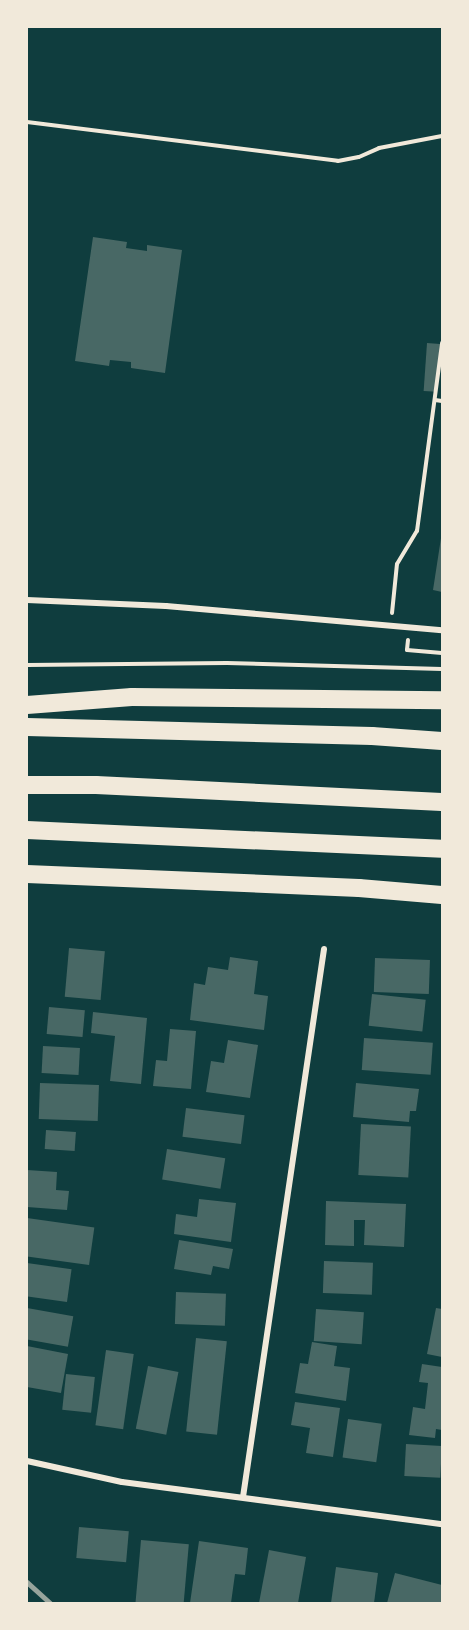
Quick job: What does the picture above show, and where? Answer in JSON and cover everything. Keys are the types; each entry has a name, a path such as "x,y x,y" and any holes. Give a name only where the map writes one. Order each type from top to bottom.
{"highway":[{"path":"27,705 132,697 442,700"},
{"path":"27,727 360,736 442,741"},
{"path":"27,785 107,786 442,802"},
{"path":"27,830 442,849"},
{"path":"27,874 359,888 442,895"}],"street":[{"path":"27,600 166,606 442,630"},
{"path":"243,1497 324,949"},
{"path":"27,1461 122,1482 442,1524"}],"path":[{"path":"27,122 338,161 359,157 379,148 442,136"},
{"path":"392,614 397,564 402,552 417,531 442,343"},
{"path":"435,400 442,401"},
{"path":"407,650 442,653"},
{"path":"27,665 227,663 442,669"}],"building":[{"path":"93,237 127,242 126,248 147,251 147,245 182,250 165,373 131,368 131,362 110,360 109,366 75,361"},
{"path":"427,343 440,344 437,392 424,391"},
{"path":"442,538 442,592 433,590"},
{"path":"69,948 105,951 101,1000 65,997"},
{"path":"230,957 258,961 254,994 268,996 264,1030 190,1020 194,983 205,985 208,967 228,970"},
{"path":"375,958 430,960 429,994 374,992"},
{"path":"372,994 426,1000 422,1031 369,1026"},
{"path":"49,1007 85,1010 83,1037 47,1034"},
{"path":"93,1012 147,1018 141,1084 110,1081 115,1036 91,1033"},
{"path":"170,1029 196,1031 191,1089 153,1086 156,1060 167,1061"},
{"path":"364,1038 433,1043 431,1075 362,1070"},
{"path":"228,1040 258,1045 250,1098 206,1092 211,1061 224,1063"},
{"path":"43,1046 80,1048 79,1075 42,1073"},
{"path":"40,1083 99,1085 98,1121 39,1119"},
{"path":"356,1083 419,1089 416,1111 410,1111 409,1122 353,1117"},
{"path":"186,1108 245,1115 241,1144 182,1137"},
{"path":"361,1124 411,1127 408,1178 358,1175"},
{"path":"46,1130 76,1132 75,1151 45,1149"},
{"path":"167,1149 225,1158 220,1189 162,1180"},
{"path":"27,1170 57,1172 56,1190 69,1191 67,1210 27,1207"},
{"path":"199,1199 236,1203 231,1242 174,1234 176,1214 197,1217"},
{"path":"326,1201 406,1204 404,1247 364,1245 365,1220 354,1220 354,1246 325,1245"},
{"path":"27,1218 94,1227 89,1265 27,1256"},
{"path":"179,1240 233,1249 229,1269 213,1266 211,1275 174,1269"},
{"path":"324,1261 373,1263 372,1295 323,1293"},
{"path":"27,1263 72,1269 67,1302 27,1296"},
{"path":"176,1292 226,1294 225,1326 175,1324"},
{"path":"27,1308 73,1316 68,1347 27,1339"},
{"path":"436,1308 442,1309 442,1357 427,1354"},
{"path":"316,1309 364,1312 362,1344 314,1341"},
{"path":"196,1338 227,1341 217,1435 186,1431"},
{"path":"312,1342 337,1346 334,1366 350,1368 346,1401 295,1393 300,1363 308,1364"},
{"path":"27,1346 68,1354 61,1393 27,1387"},
{"path":"106,1350 134,1354 123,1429 95,1425"},
{"path":"422,1364 442,1367 442,1430 436,1429 435,1438 409,1435 413,1407 425,1409 428,1383 419,1382"},
{"path":"148,1366 178,1372 166,1435 136,1429"},
{"path":"66,1374 95,1377 91,1413 62,1410"},
{"path":"295,1402 340,1408 333,1457 306,1453 310,1428 291,1425"},
{"path":"348,1419 382,1424 376,1462 343,1458"},
{"path":"406,1444 442,1446 440,1478 404,1476"},
{"path":"79,1527 129,1531 126,1562 76,1558"},
{"path":"141,1540 189,1544 184,1603 136,1603"},
{"path":"199,1541 248,1548 245,1575 235,1574 231,1603 190,1603"},
{"path":"269,1550 306,1557 298,1603 259,1603"},
{"path":"336,1567 378,1573 374,1603 331,1603"},
{"path":"395,1573 442,1585 442,1603 387,1603"}],"railway":[{"path":"27,1582 50,1603"}]}
